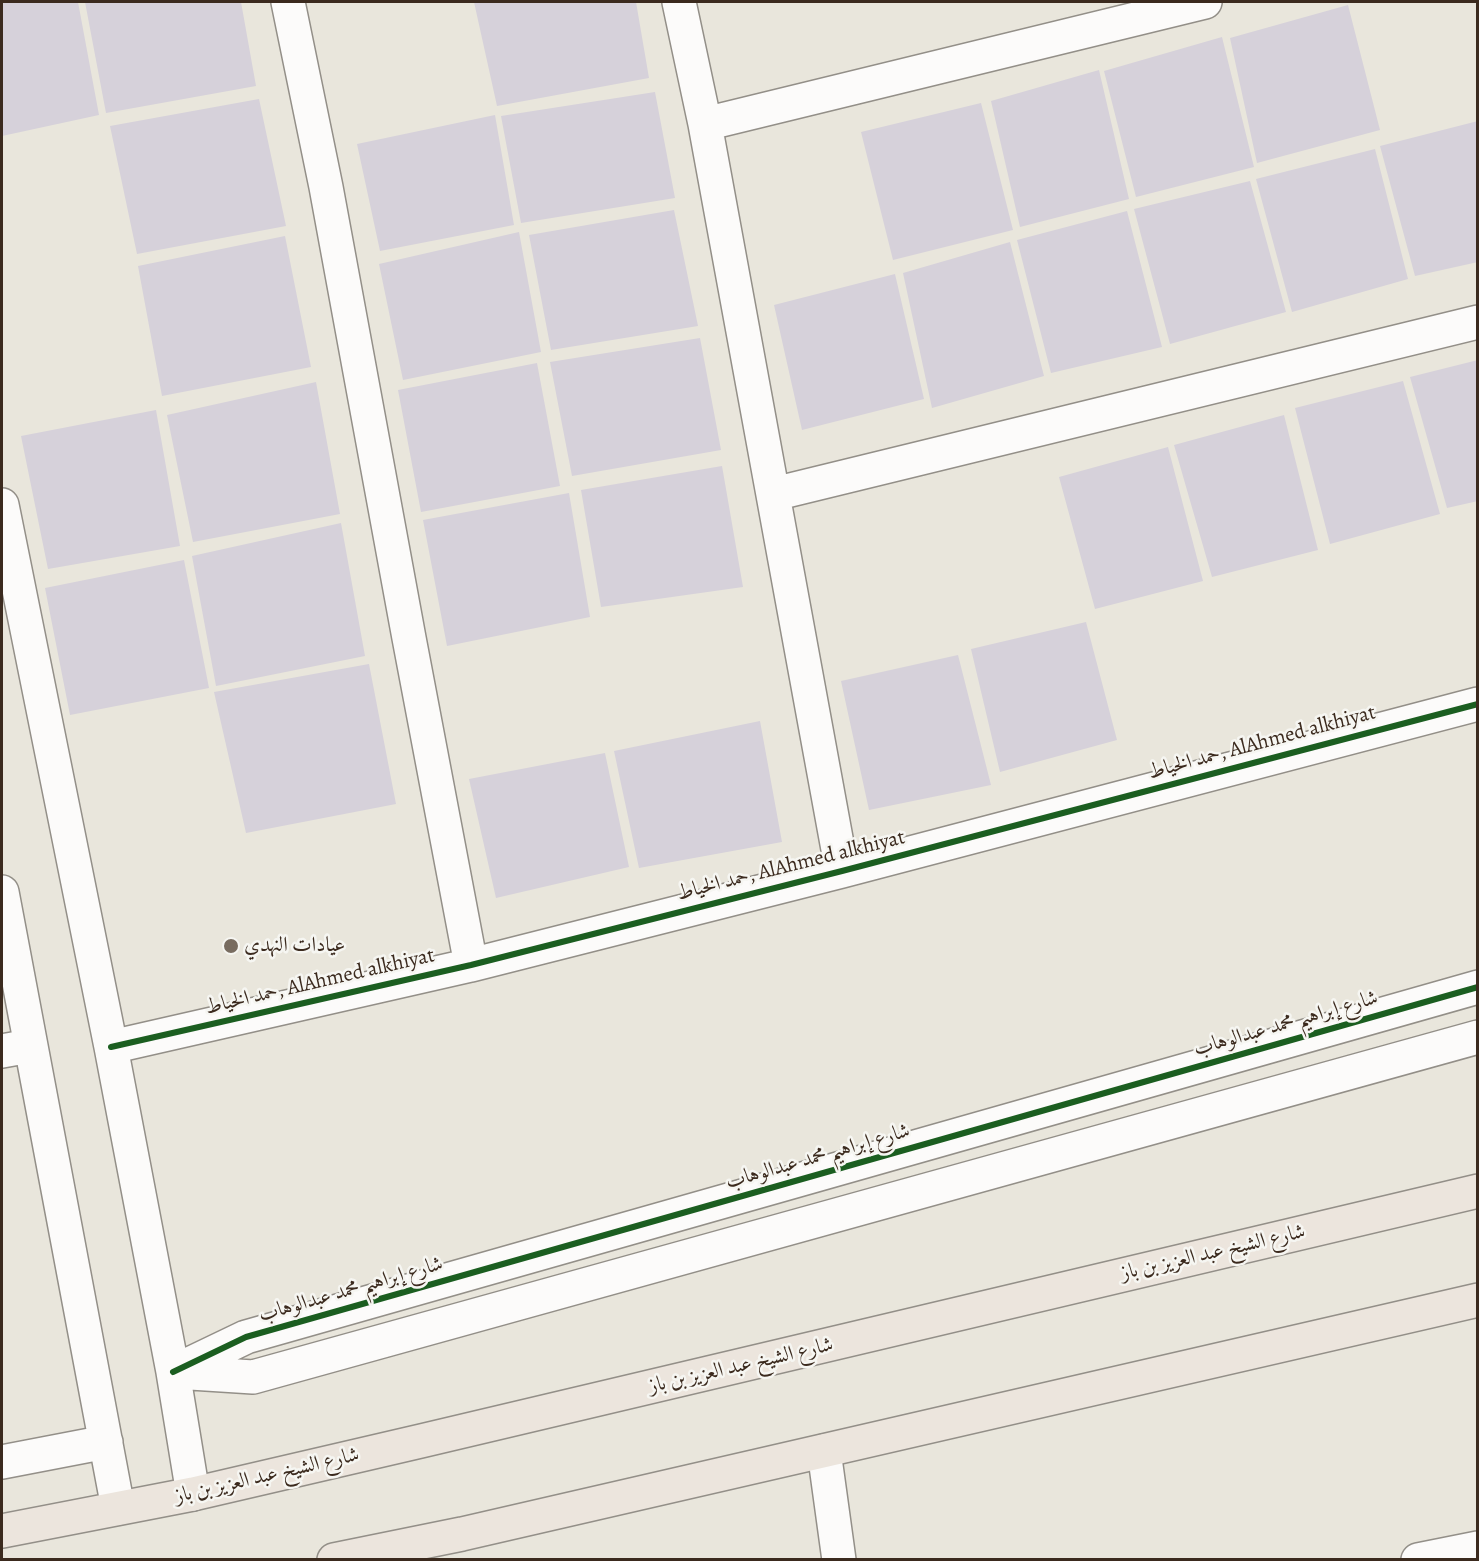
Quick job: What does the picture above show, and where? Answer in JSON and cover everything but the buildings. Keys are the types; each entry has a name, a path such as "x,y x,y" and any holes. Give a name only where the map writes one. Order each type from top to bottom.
{"main road":[{"name":"شارع الشيخ عبد العزيز بن باز","path":"2,1531 193,1494 1478,1191"},
{"path":"334,1560 464,1547 824,1451 1478,1300"}],"street":[{"path":"288,2 326,187 471,965"},
{"path":"679,2 705,124 842,871"},
{"path":"705,124 1205,2"},
{"path":"774,494 1478,322"},
{"path":"2,505 15,643 111,1047 173,1372 193,1494"},
{"name":"حمد الخياط, AlAhmed alkhiyat","path":"111,1047 471,965 842,871 1478,704"},
{"path":"2,892 16,1048 106,1442 118,1508"},
{"name":"شارع إبراهيم محمد عبدالوهاب","path":"173,1372 246,1337 1478,987"},
{"path":"173,1372 253,1377 1478,1037"},
{"path":"2,1462 106,1442"},
{"path":"824,1451 839,1560"},
{"path":"1419,1560 1478,1548"}],"cycle path":[{"path":"111,1047 471,965 842,871 1478,704"},
{"path":"173,1372 246,1337 1478,987"}],"place":[{"name":"عيادات النهدي","path":"231,946"}]}
